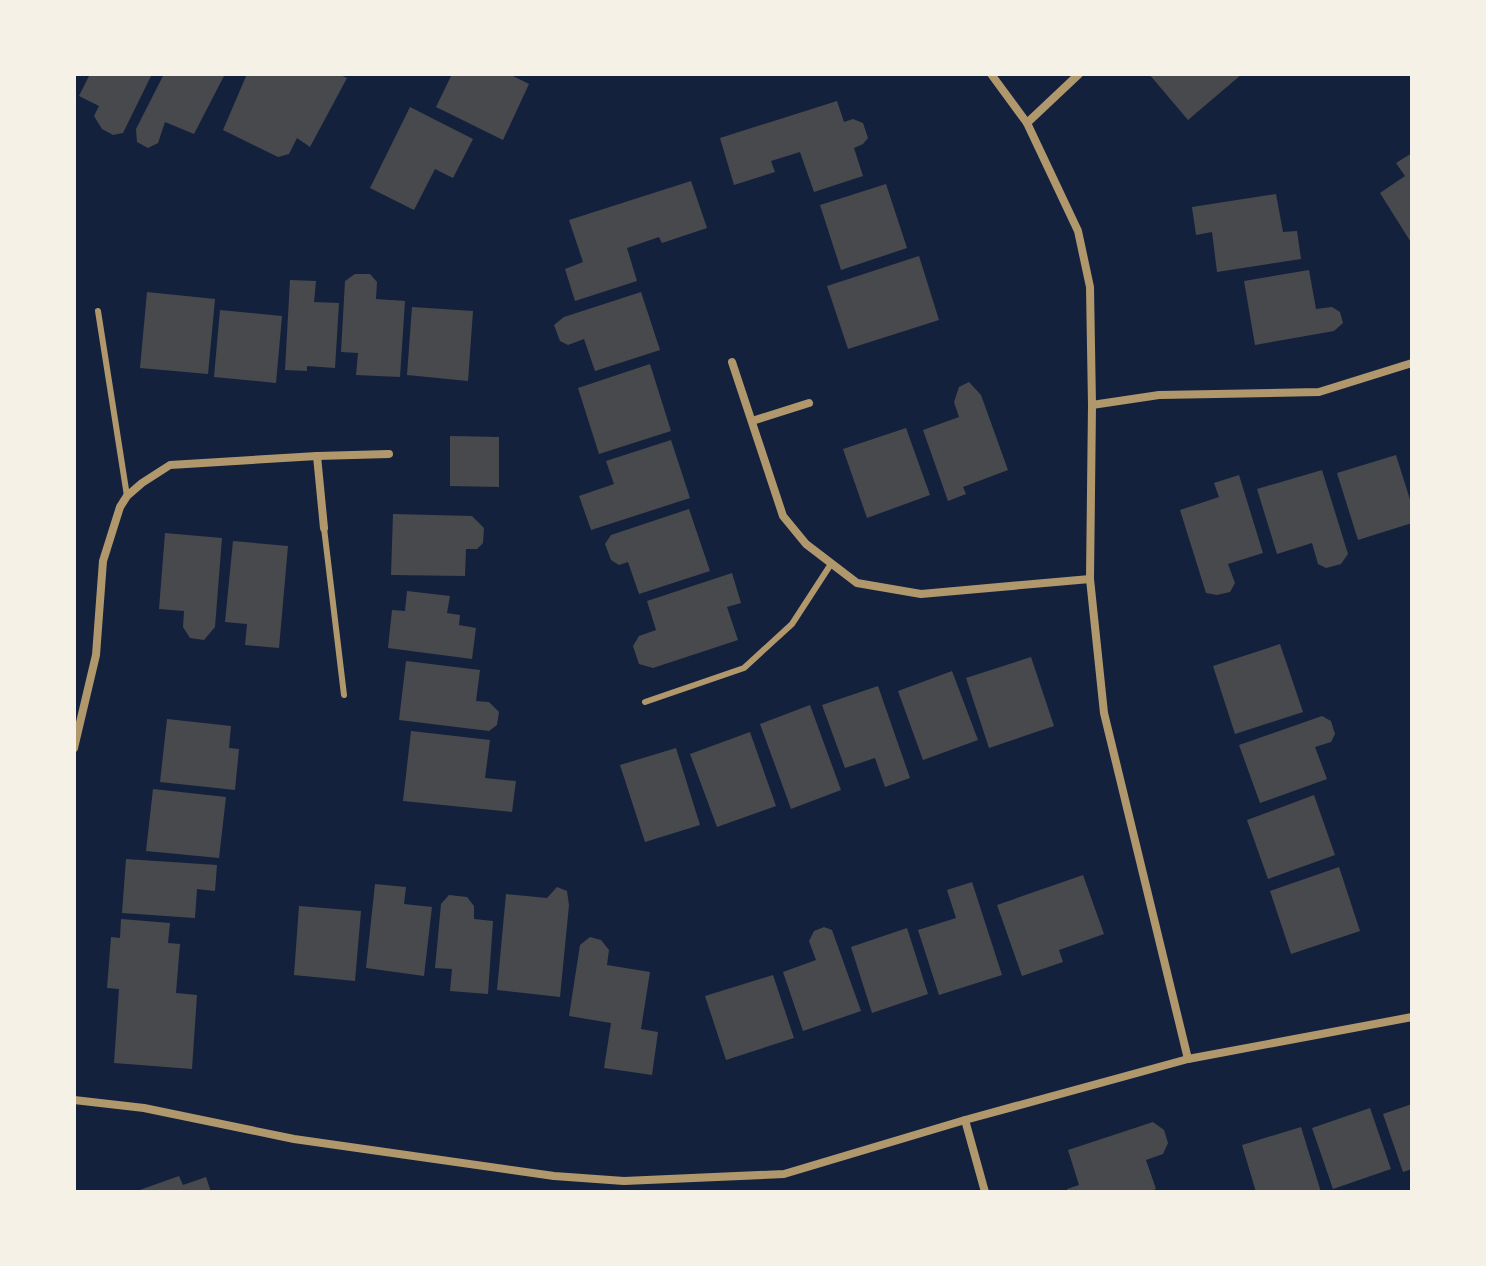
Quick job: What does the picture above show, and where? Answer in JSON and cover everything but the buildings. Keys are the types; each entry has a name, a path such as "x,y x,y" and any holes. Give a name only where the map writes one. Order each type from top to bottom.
{"street":[{"path":"991,74 1027,123 1078,231 1090,287 1090,579 1104,713 1188,1059"},
{"path":"1027,123 1079,74"},
{"path":"732,362 783,516 806,544 857,583 921,594 1090,579"},
{"path":"1092,405 1159,395 1319,392 1412,363"},
{"path":"752,421 809,403"},
{"path":"74,748 96,655 103,561 120,507 127,496 170,465 389,454"},
{"path":"317,456 324,528"},
{"path":"74,1100 144,1108 294,1139 554,1176 624,1181 784,1174 1188,1059 1412,1017"},
{"path":"965,1120 985,1192"},
{"path":"622,1192 624,1181"}],"lane":[{"path":"98,311 127,496"},
{"path":"324,528 344,695"},
{"path":"645,702 744,668 792,624 831,564"}]}
